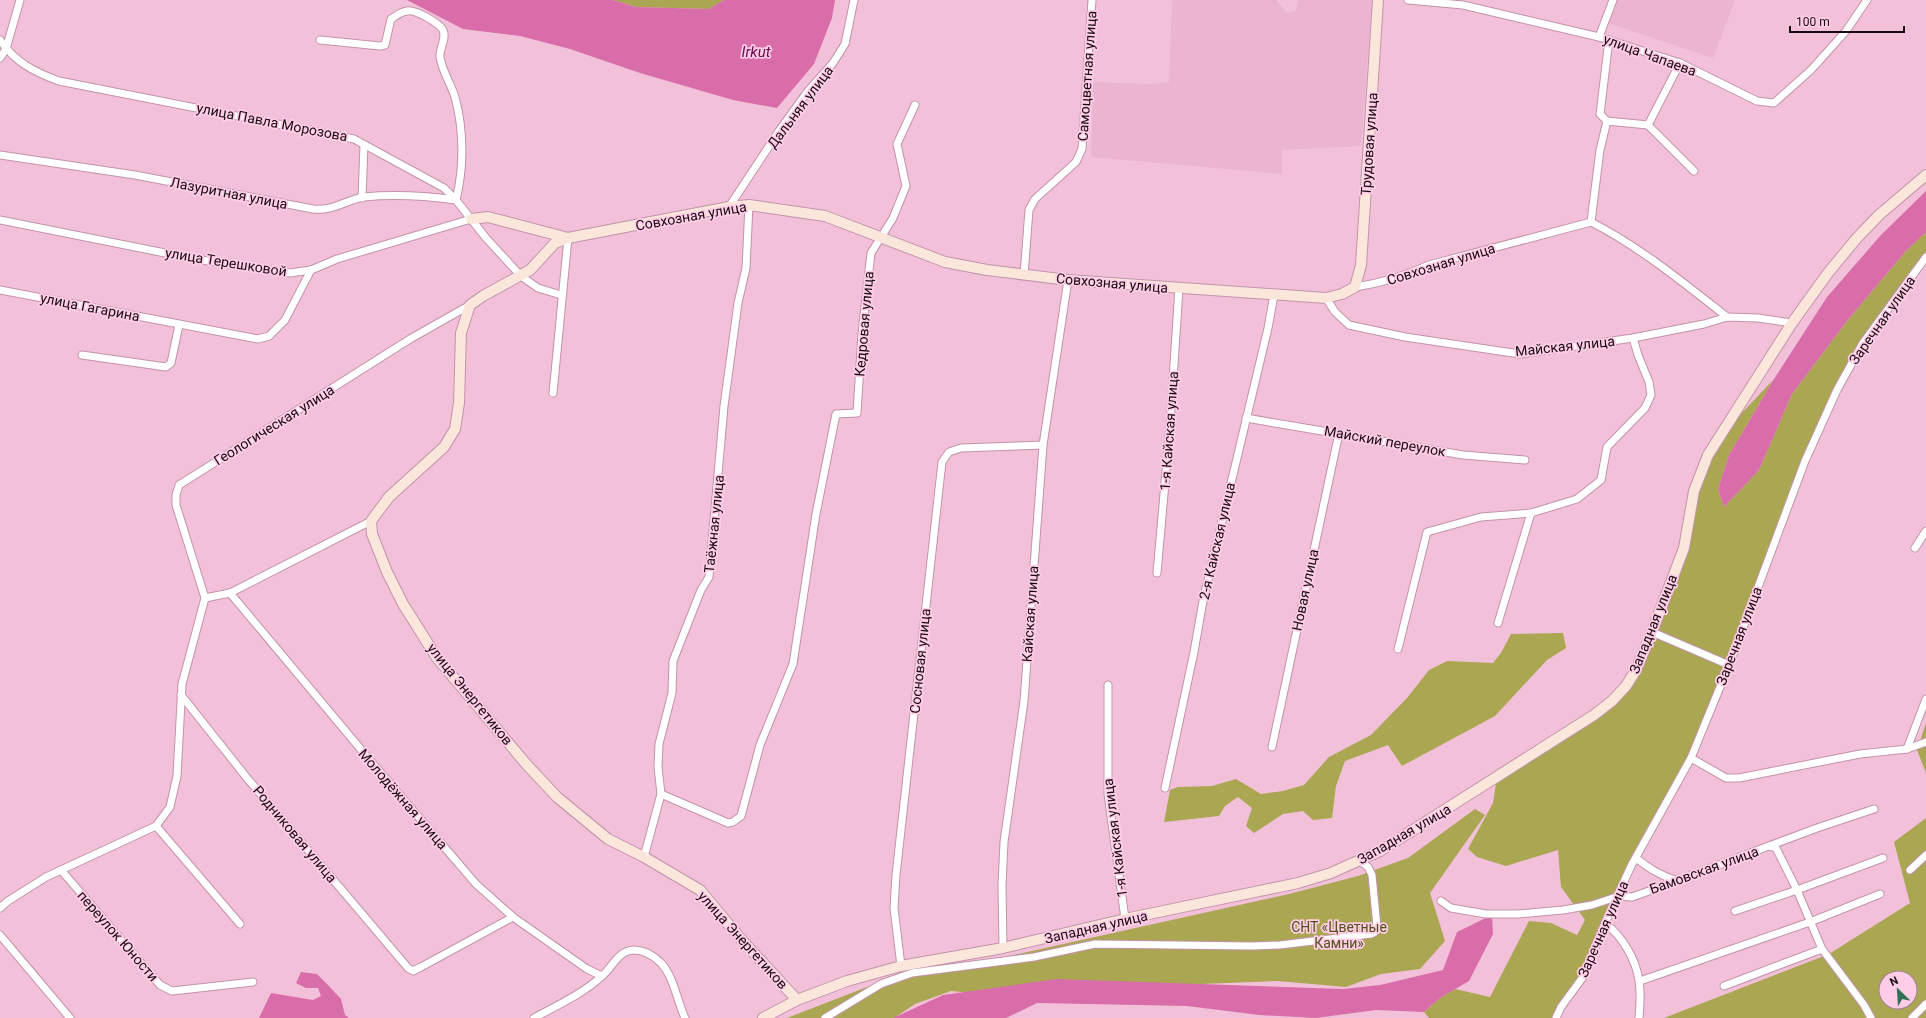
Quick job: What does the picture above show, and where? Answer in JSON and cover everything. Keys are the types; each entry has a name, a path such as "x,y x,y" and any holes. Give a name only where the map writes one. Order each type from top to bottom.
{"street":[{"path":"0,58 6,49 20,0"},
{"name":"Дальняя улица","path":"729,207 779,131 808,91 833,63 845,44 854,0"},
{"name":"Самоцветная улица","path":"1024,275 1029,210 1036,199 1076,162 1082,149 1092,0"},
{"name":"Трудовая улица","path":"1354,286 1361,266 1378,0"},
{"name":"улица Чапаева","path":"1408,0 1463,5 1599,37 1680,63 1757,101 1774,103 1811,70 1846,31 1867,0"},
{"path":"1599,37 1613,0"},
{"path":"320,40 380,46 385,44 391,20 400,13 408,10 420,14 443,29 444,34 440,57 455,97 462,130 460,185 456,200"},
{"name":"улица Павла Морозова","path":"0,40 6,49 35,72 59,81 346,137 364,145 444,188 521,276 538,288 561,295"},
{"path":"1609,40 1600,114 1607,121 1648,125 1694,171"},
{"path":"1648,125 1680,63"},
{"name":"Кедровая улица","path":"661,794 728,823 733,822 741,816 760,745 792,664 816,514 836,414 857,413 862,333 871,253 893,218 906,186 897,144 915,106"},
{"path":"1607,121 1600,150 1591,222 1611,232 1670,273 1727,317"},
{"path":"362,198 364,145"},
{"name":"Лазуритная улица","path":"0,155 135,175 313,209 325,210 362,198 430,197 456,200"},
{"name":"Западная улица","path":"763,1018 797,1000 847,981 901,966 1003,948 1126,919 1298,883 1331,873 1360,861 1380,850 1594,715 1612,701 1626,686 1636,670 1684,548 1694,491 1708,455 1792,323 1828,273 1856,239 1879,215 1926,175"},
{"name":"Совхозная улица","path":"471,219 488,217 568,238 729,207 749,205 825,216 945,262 986,270 1068,280 1274,296 1326,298 1342,294 1354,286 1377,284 1404,277 1429,265 1591,222"},
{"name":"Таёжная улица","path":"644,857 661,794 658,767 659,744 672,693 673,661 701,590 709,577 724,406 738,302 746,268 749,205"},
{"name":"улица Терешковой","path":"0,220 195,259 290,273 311,270 344,257 471,219"},
{"path":"0,908 27,889 61,870 156,826 170,807 176,776 181,695 206,598 230,592 371,521 390,497 444,447 455,429 460,403 461,332 470,305 483,296 530,270 555,243 568,238 561,295 553,393"},
{"name":"Заречная улица","path":"1556,1018 1561,1007 1583,977 1605,923 1636,858 1691,758 1729,665 1805,461 1837,390 1863,343 1926,257"},
{"name":"улица Гагарина","path":"0,290 258,339 269,336 285,320 311,270"},
{"name":"Кайская улица","path":"1003,948 1002,885 1004,842 1024,701 1043,445 1068,280"},
{"name":"1-я Кайская улица","path":"1157,573 1170,426 1179,288"},
{"name":"2-я Кайская улица","path":"1165,788 1194,652 1203,601 1268,328 1274,296"},
{"name":"Майская улица","path":"1326,298 1335,312 1349,325 1405,337 1520,354 1633,338 1704,324 1727,317 1758,318 1792,323"},
{"name":"Геологическая улица","path":"206,598 176,505 176,495 179,485 410,340 470,305"},
{"path":"82,355 166,366 171,363 179,325"},
{"path":"1398,649 1427,532 1481,517 1531,513 1577,499 1601,480 1607,447 1645,408 1651,395 1633,338"},
{"name":"Майский переулок","path":"1246,418 1463,455 1525,460"},
{"name":"Новая улица","path":"1272,747 1339,434"},
{"name":"Сосновая улица","path":"901,966 894,908 896,875 942,462 949,452 961,448 1043,445"},
{"path":"1498,623 1531,513"},
{"name":"улица Энергетиков","path":"371,521 372,534 387,572 403,604 437,658 527,765 557,797 608,839 644,857 700,890 740,938 797,1000"},
{"path":"1915,548 1926,531"},
{"name":"Молодёжная улица","path":"230,592 374,765 476,884 513,917 587,969 602,976"},
{"path":"1652,632 1729,665"},
{"name":"1-я Кайская улица","path":"1108,685 1108,794 1126,919"},
{"name":"Родниковая улица","path":"181,695 253,784 408,968 413,971 513,917"},
{"path":"1907,749 1926,699"},
{"path":"1691,758 1726,778 1739,778 1860,754 1907,749 1926,742"},
{"path":"1769,846 1874,809"},
{"path":"156,826 240,924"},
{"name":"Бамовская улица","path":"1441,902 1451,908 1466,911 1518,914 1563,910 1592,905 1619,896 1632,896 1678,881 1769,846 1776,848 1797,890 1822,948 1864,1005 1871,1018"},
{"path":"1910,870 1926,855"},
{"path":"1636,858 1650,870 1678,881"},
{"path":"1735,911 1883,858"},
{"path":"825,1018 881,984 912,973 1034,957 1095,944 1273,945 1371,934 1375,932 1376,927 1373,882 1368,867 1360,861"},
{"name":"переулок Юности","path":"61,870 160,985 172,991 253,982"},
{"path":"1640,981 1810,922 1880,894"},
{"path":"1605,923 1614,929 1635,963 1640,981 1639,1018"},
{"path":"0,935 70,1018"},
{"path":"1724,986 1822,948"},
{"path":"534,1018 602,976 619,955 633,950 648,953 661,963 670,978 678,1004 686,1018"},
{"path":"1912,1018 1926,1004"},
{"path":"1561,1007 1562,1018"}],"shaded area":[{"path":"1172,0 1276,0 1288,13 1296,10 1298,0 1372,0 1361,146 1282,150 1282,174 1091,157 1093,82 1151,84 1169,82"},
{"path":"1617,0 1735,0 1713,58 1608,23"}],"green space":[{"path":"613,0 724,0 709,9 636,7"},
{"path":"1926,232 1926,257 1863,343 1837,390 1691,758 1636,858 1583,977 1556,1018 1429,1018 1424,1012 1440,998 1455,989 1490,997 1529,921 1551,923 1577,935 1585,920 1561,887 1558,850 1506,866 1477,857 1468,849 1493,803 1497,777 1626,686 1678,562 1694,491 1719,437 1774,379 1729,455 1718,489 1724,507 1759,470 1792,394 1847,321 1906,251"},
{"path":"1563,633 1566,648 1547,660 1495,716 1402,766 1388,745 1345,761 1336,786 1332,818 1313,820 1303,811 1283,814 1254,833 1246,826 1252,808 1238,797 1225,806 1219,816 1164,822 1170,790 1178,787 1212,786 1236,779 1261,794 1283,791 1304,785 1329,757 1371,735 1407,698 1429,670 1447,661 1493,663 1501,653 1511,634"},
{"path":"1926,723 1926,773 1917,750"},
{"name":"СНТ «Цветные Камни»","path":"1475,809 1485,815 1430,893 1445,941 1420,969 1381,974 1346,987 1277,981 972,993 951,991 915,1004 894,1018 787,1018 898,975 991,960 1289,894 1358,876 1408,858"},
{"path":"1926,818 1926,1018 1664,1018 1829,954 1910,903 1894,842"}],"water":[{"name":"Irkut","path":"407,0 613,0 636,7 709,9 724,0 835,0 832,18 814,64 777,108 733,100 640,73 570,49 520,36 463,29"},
{"path":"1926,191 1926,232 1906,251 1847,321 1792,394 1759,470 1724,507 1718,489 1729,455 1774,379 1827,297 1881,235"},
{"path":"1492,915 1493,934 1469,981 1440,998 1424,1012 1376,1010 1316,1018 1259,1015 1187,1006 1037,1003 1006,1018 893,1018 943,995 1056,979 1343,989 1380,985 1443,970 1457,932"},
{"path":"301,972 317,974 341,999 345,1015 349,1018 259,1018 271,993 313,1000 321,996 318,988 306,988 296,983"}]}
